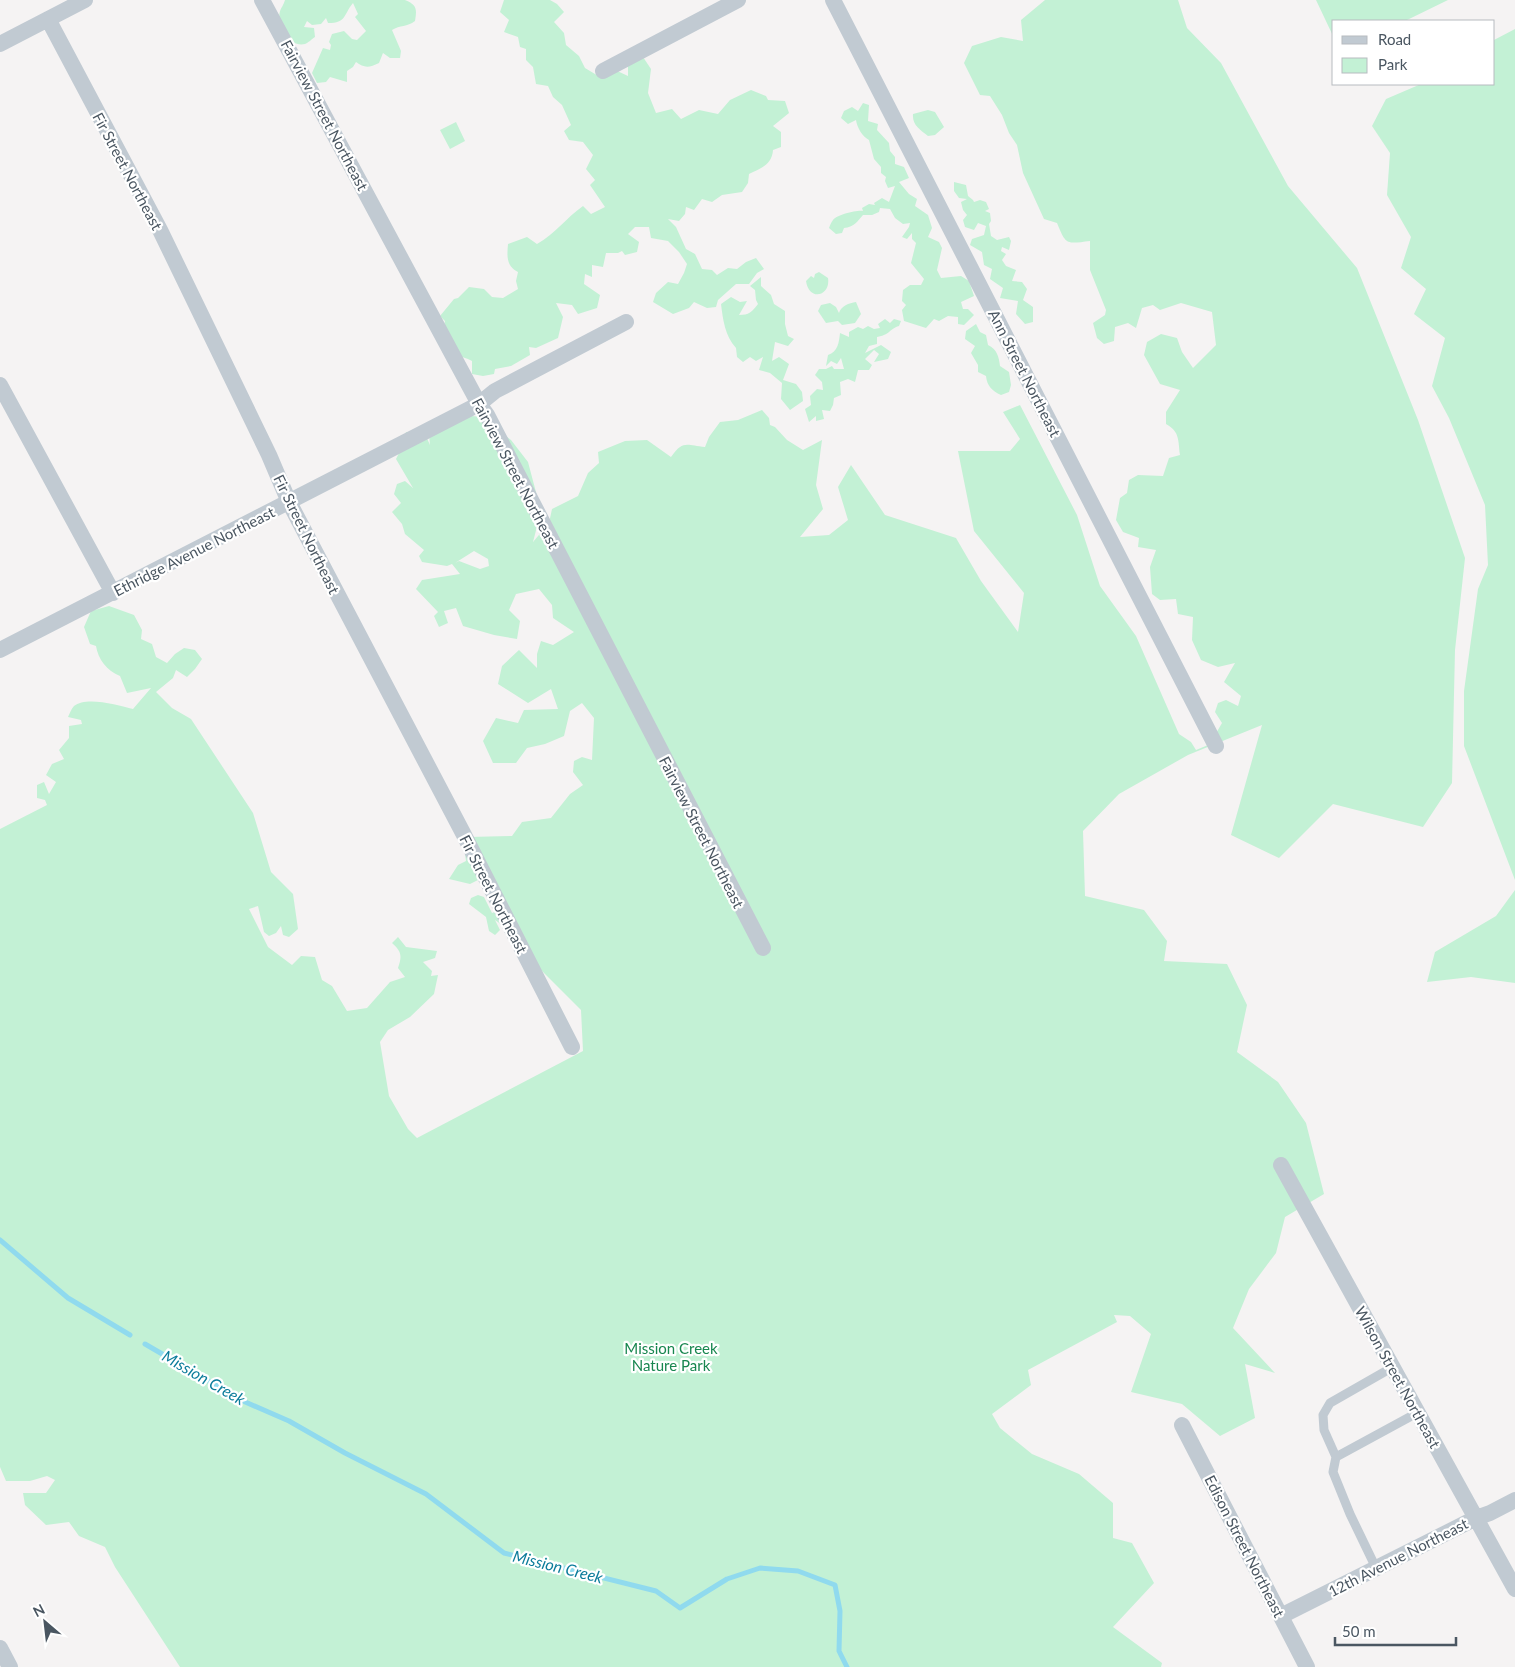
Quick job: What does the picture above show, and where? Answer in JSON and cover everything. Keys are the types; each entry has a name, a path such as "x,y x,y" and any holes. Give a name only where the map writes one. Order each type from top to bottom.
{"street":[{"path":"0,44 85,0"},
{"name":"Fairview Street Northeast","path":"262,0 491,424 763,948"},
{"path":"603,71 738,0"},
{"name":"Ann Street Northeast","path":"833,0 1216,746"},
{"name":"Fir Street Northeast","path":"48,19 160,230 289,502 463,833 572,1046"},
{"name":"Ethridge Avenue Northeast","path":"0,650 479,404 495,391 626,322"},
{"path":"0,385 113,593"},
{"name":"Wilson Street Northeast","path":"1281,1165 1515,1589"},
{"name":"Edison Street Northeast","path":"1182,1424 1308,1667"},
{"name":"12th Avenue Northeast","path":"1281,1616 1515,1500"},
{"path":"0,1648 10,1667"}],"lane":[{"path":"1376,1568 1350,1514 1333,1472 1336,1457 1324,1430 1323,1415 1330,1403 1392,1367"},
{"path":"1336,1457 1418,1413"}],"green space":[{"path":"285,0 405,0 414,6 416,17 412,23 392,30 401,51 400,58 390,58 383,53 379,63 372,66 367,67 356,62 347,71 347,82 330,77 326,82 317,83 312,73 323,48 330,50 331,45 329,42 332,34 344,31 352,39 357,40 366,31 355,17 358,14 353,3 344,18 339,22 328,23 326,18 321,24 312,25 307,21 304,27 314,28 315,37 305,44 299,44 289,39 280,23 280,11"},
{"path":"504,0 550,0 557,4 564,12 554,22 564,33 566,45 579,56 585,68 600,77 613,69 628,76 628,61 643,57 651,69 648,93 656,113 672,109 681,119 699,110 718,114 730,100 751,90 766,96 768,100 785,101 789,113 773,126 781,132 781,147 773,150 768,163 749,174 748,183 742,192 722,195 712,202 702,199 694,210 686,207 685,214 679,221 668,219 676,227 686,249 695,254 702,269 712,270 717,275 728,268 737,269 746,262 756,258 764,269 757,273 749,284 736,284 718,300 716,307 707,308 694,302 689,308 673,314 653,302 656,293 668,282 678,284 687,264 668,241 651,238 649,227 635,227 628,234 639,242 637,252 625,255 622,251 606,253 603,267 592,265 592,277 585,274 584,284 600,295 597,308 578,314 572,305 556,303 563,317 558,338 536,348 529,347 530,355 511,366 495,369 494,374 483,376 472,374 472,361 452,354 440,346 445,321 440,316 454,299 458,298 469,287 484,289 492,297 503,298 518,289 516,281 518,272 509,264 508,244 527,237 537,244 583,206 591,214 605,207 590,185 595,180 586,169 593,155 583,142 569,140 564,131 571,125 562,105 553,97 548,86 536,84 533,67 526,60 526,49 520,47 518,37 504,32 509,20 500,12"},
{"name":"Mission Creek Nature Park","path":"1045,0 1178,0 1187,28 1221,63 1288,186 1357,268 1418,420 1465,558 1455,650 1452,783 1423,827 1333,804 1279,858 1231,835 1262,725 1188,755 1119,794 1083,831 1085,896 1144,910 1167,941 1164,961 1227,964 1247,1005 1237,1052 1278,1082 1306,1123 1324,1194 1285,1217 1276,1253 1249,1289 1233,1328 1275,1373 1245,1364 1255,1418 1220,1436 1182,1404 1131,1392 1151,1334 1130,1316 1114,1315 1117,1322 1028,1370 1031,1385 992,1414 1000,1428 1032,1454 1079,1474 1113,1503 1113,1538 1132,1543 1154,1583 1113,1627 1162,1663 1161,1667 180,1667 115,1567 105,1547 79,1536 69,1522 46,1525 25,1505 23,1493 46,1493 55,1480 47,1476 30,1481 6,1481 0,1467 0,829 47,805 45,800 37,798 37,785 44,782 49,794 56,782 46,775 52,764 64,759 59,750 69,738 69,726 82,724 81,720 68,717 74,706 79,703 94,702 133,709 151,688 127,693 120,676 104,664 96,646 90,644 84,627 91,611 109,606 134,615 142,630 141,639 152,644 156,657 167,663 184,648 195,650 202,659 187,677 176,670 173,678 156,692 172,708 191,719 253,813 271,872 293,894 298,929 289,937 283,935 281,926 276,933 269,936 264,932 258,906 249,909 268,947 292,965 301,956 315,957 322,980 332,986 347,1011 367,1008 390,982 405,977 398,968 400,957 398,949 392,943 398,937 406,947 437,951 435,958 423,962 432,971 431,976 438,975 434,994 410,1017 388,1030 380,1042 389,1096 408,1129 417,1138 583,1051 581,1010 526,955 516,935 495,920 500,930 495,935 489,931 486,917 469,904 471,898 478,895 484,897 492,913 505,908 482,878 470,884 449,879 458,865 466,861 465,854 468,837 512,836 522,822 551,818 570,794 583,785 573,772 574,761 582,757 592,760 594,718 582,703 570,711 564,736 545,744 527,748 516,763 493,763 483,741 496,718 518,723 524,710 558,709 551,689 528,703 498,684 502,666 519,650 537,668 537,654 541,641 553,645 574,632 553,618 552,605 539,589 516,594 509,610 520,621 517,639 463,626 456,608 444,611 448,623 439,627 434,616 438,612 416,589 422,580 460,574 452,564 447,566 422,562 419,556 424,550 405,534 402,524 392,512 401,503 394,494 397,484 405,481 413,488 396,459 403,445 406,432 425,434 430,445 429,434 471,416 497,418 497,429 511,440 528,462 541,511 533,542 549,523 552,509 578,496 588,473 599,463 598,452 625,441 647,440 671,457 679,448 685,445 705,447 709,437 720,422 738,420 762,410 769,418 770,425 775,427 787,440 803,450 822,440 816,485 823,509 800,537 829,535 848,520 838,487 851,465 885,515 956,538 981,581 1018,632 1024,593 974,531 958,451 1010,451 1020,439 1003,412 1020,405 1077,515 1100,586 1136,636 1179,734 1191,742 1196,750 1213,743 1222,723 1215,712 1218,703 1226,700 1238,706 1241,696 1224,682 1235,663 1218,667 1201,660 1192,640 1193,617 1178,614 1176,599 1160,600 1152,594 1150,567 1156,550 1138,547 1139,538 1123,532 1116,520 1120,498 1127,493 1129,480 1138,475 1163,476 1169,458 1180,455 1176,433 1166,424 1166,412 1180,390 1160,384 1144,355 1147,342 1161,334 1177,338 1182,352 1193,368 1216,345 1212,312 1181,303 1160,310 1153,305 1142,308 1136,328 1128,323 1115,327 1114,341 1104,344 1097,338 1093,323 1105,315 1106,310 1090,270 1090,241 1076,243 1068,241 1063,236 1057,223 1044,219 1023,173 1017,145 1009,133 1002,115 990,96 980,95 964,63 972,46 1001,37 1023,41 1021,20","holes":["474,551 488,559 489,566 480,569 459,561 455,563"]},
{"path":"1316,0 1448,0 1407,20 1332,20 1332,34"},
{"path":"1515,29 1515,880 1464,746 1464,691 1478,589 1488,565 1485,505 1449,418 1432,386 1445,338 1414,314 1426,289 1401,268 1411,237 1387,195 1390,153 1372,126 1386,99 1419,85 1495,85 1495,39"},
{"path":"863,103 869,105 868,121 878,124 877,130 889,143 890,151 895,157 895,164 904,167 909,178 899,182 909,194 917,199 915,206 928,215 932,228 928,237 939,242 942,248 937,270 941,278 961,276 969,281 974,296 961,302 963,309 968,309 974,315 964,325 958,324 958,317 948,316 939,321 934,319 926,328 904,321 902,310 906,305 902,301 903,290 910,285 921,285 924,279 911,263 916,243 912,239 912,233 907,239 902,237 910,223 903,224 895,218 890,209 880,208 879,212 872,215 863,215 853,225 844,228 842,233 836,234 829,228 833,220 838,216 863,211 862,208 869,204 875,205 874,203 882,198 889,202 895,186 888,188 885,181 886,177 881,173 881,167 874,159 869,140 861,132 856,120 848,124 841,118 844,111 852,107 858,111"},
{"path":"928,110 935,112 944,127 935,135 928,136 915,124 913,114"},
{"path":"456,122 465,141 450,149 440,130"},
{"path":"954,182 966,185 968,196 974,202 980,200 986,202 989,209 985,211 990,213 991,236 997,240 1009,237 1011,241 1009,250 1002,247 1001,251 1006,254 1002,260 1006,266 1016,270 1012,281 1022,282 1027,289 1023,300 1033,307 1033,322 1025,324 1016,314 1018,301 1000,298 1003,288 990,279 992,269 984,265 982,252 970,245 972,239 984,235 986,226 978,223 974,230 965,227 963,220 967,215 963,210 961,202 967,199 959,198 954,191"},
{"path":"819,272 828,278 828,284 823,292 815,294 808,288 806,281 811,276 814,278 815,274"},
{"path":"761,277 761,286 771,295 774,304 785,311 785,324 788,336 794,339 788,346 775,342 772,361 779,357 789,364 783,380 796,384 802,392 803,401 790,410 781,399 782,383 770,373 759,370 763,357 756,361 750,357 743,362 737,357 736,348 729,338 724,322 721,304 731,297 740,302 747,301 739,315 748,314 756,307 758,304 755,290 750,286"},
{"path":"856,302 861,314 855,323 842,325 838,321 826,323 818,311 821,305 830,303 836,307 839,313 846,305"},
{"path":"885,319 890,323 894,319 901,321 899,326 885,335 877,337 877,344 869,346 865,353 881,345 891,352 888,359 874,362 879,354 874,350 865,359 872,365 869,370 858,370 855,382 848,379 840,382 841,395 834,398 830,411 822,410 824,419 816,421 816,416 809,422 805,409 811,405 810,396 817,389 823,390 822,382 815,375 819,369 826,369 832,366 834,369 844,369 841,358 837,364 831,361 826,366 828,355 834,352 840,333 849,337 849,332 858,327 863,329 868,326 874,329 880,328 878,324"},
{"path":"976,324 980,332 986,335 988,345 997,354 1000,366 1009,372 1011,385 1009,392 1001,395 995,392 989,385 986,376 978,372 978,365 971,353 975,346 965,339 966,331"},
{"path":"1515,890 1515,983 1471,977 1427,982 1435,952 1496,916"}],"waterway":[{"name":"Mission Creek","path":"0,1240 68,1298 130,1335"},
{"name":"Mission Creek","path":"145,1344 243,1401 289,1421 345,1453 426,1494 504,1553 656,1591 680,1608 727,1579 760,1568 798,1571 835,1585 840,1611 839,1651 847,1667"}]}
